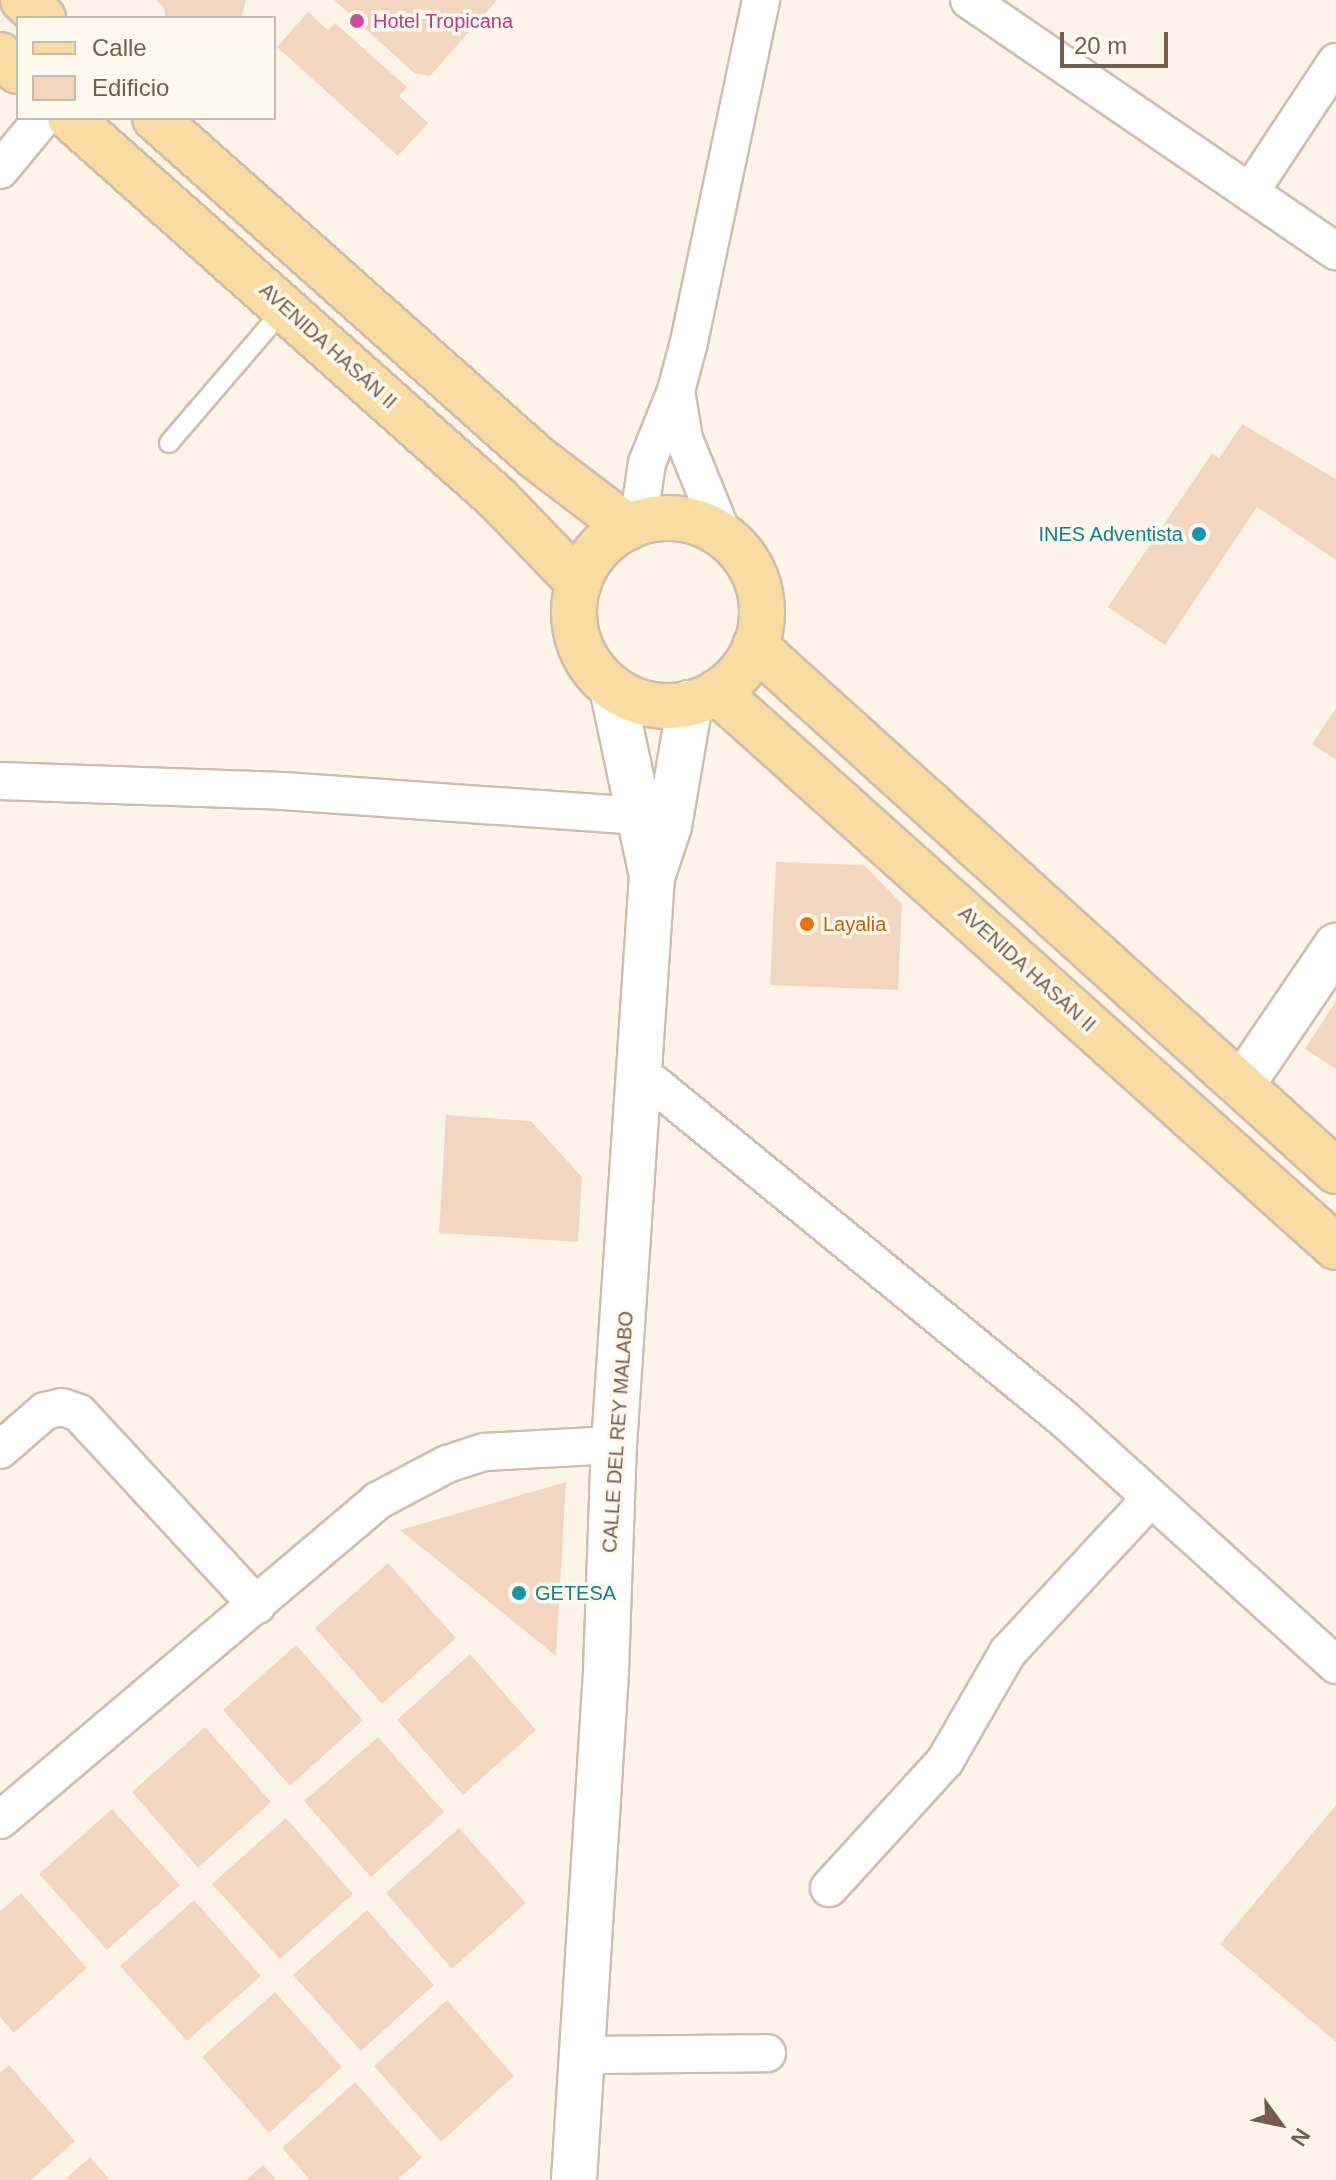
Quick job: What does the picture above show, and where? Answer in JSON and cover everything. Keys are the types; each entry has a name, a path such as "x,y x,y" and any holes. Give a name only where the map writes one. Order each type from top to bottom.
{"main road":[{"path":"23,0 41,16"},
{"path":"0,55 16,69"},
{"name":"AVENIDA HASÁN II","path":"72,120 497,498 579,583"},
{"path":"157,120 536,457 633,525"},
{"path":"682,519 723,535 741,552 761,597 755,646 740,673 703,698 663,707 612,688 592,667 578,641 579,583 590,560 633,525 682,519"},
{"path":"755,646 1243,1083 1336,1171"},
{"name":"CALLE DEL REY MALABO","path":"574,2180 585,2055 614,1445 642,1074 652,876 612,688"},
{"name":"AVENIDA HASÁN II","path":"703,698 1336,1247"},
{"name":"CALLE DEL REY MALABO","path":"652,876 669,826 703,698"},
{"path":"1243,1083 1336,946"}],"street":[{"path":"633,525 647,463 676,391 761,0"},
{"path":"969,0 1336,251"},
{"path":"1250,192 1336,62"},
{"path":"0,170 41,120"},
{"path":"676,391 684,439 723,535"},
{"path":"0,781 283,791 640,816"},
{"path":"642,1074 1064,1419 1336,1665"},
{"path":"0,1450 45,1411 62,1407 79,1413 257,1605"},
{"path":"0,1820 377,1501 447,1464 485,1452 614,1445"},
{"path":"829,1888 945,1761 1008,1652 1150,1499"},
{"path":"585,2055 767,2053"}],"lane":[{"path":"169,443 285,307"}],"building":[{"path":"156,0 246,0 242,16 165,16 164,8"},
{"path":"334,0 497,0 430,76 414,73"},
{"path":"308,12 328,30 335,23 407,87 399,96 428,123 398,156 277,47"},
{"name":"INES Adventista","path":"1242,424 1336,479 1336,560 1257,507 1165,645 1108,607 1212,453 1219,458"},
{"path":"1336,708 1336,760 1312,744"},
{"path":"776,862 864,865 902,904 898,990 770,985"},
{"path":"1336,1001 1336,1069 1305,1049"},
{"path":"446,1115 531,1121 582,1177 578,1242 439,1233"},
{"name":"GETESA","path":"566,1482 556,1656 400,1530"},
{"path":"388,1563 456,1638 382,1704 315,1628"},
{"path":"296,1645 363,1720 290,1786 223,1710"},
{"path":"470,1654 536,1730 463,1795 397,1720"},
{"path":"205,1727 271,1802 198,1868 132,1792"},
{"path":"378,1737 444,1812 371,1877 304,1801"},
{"path":"1336,1805 1336,2042 1220,1944"},
{"path":"112,1809 180,1885 107,1950 39,1874"},
{"path":"286,1818 353,1894 280,1959 212,1884"},
{"path":"459,1828 526,1903 452,1969 386,1893"},
{"path":"21,1893 87,1968 14,2033 0,2017 0,1911"},
{"path":"194,1900 261,1976 187,2041 120,1966"},
{"path":"367,1910 434,1985 361,2051 293,1975"},
{"path":"275,1992 342,2067 269,2133 202,2057"},
{"path":"447,2000 514,2076 441,2142 374,2066"},
{"path":"9,2065 75,2141 31,2180 0,2180 0,2073"},
{"path":"355,2082 422,2158 397,2180 310,2180 282,2148"},
{"path":"90,2157 110,2180 64,2180"},
{"path":"263,2165 277,2180 246,2180"}],"place":[{"name":"Hotel Tropicana","path":"357,21"},
{"name":"INES Adventista","path":"1199,534"},
{"name":"Layalia","path":"807,924"},
{"name":"GETESA","path":"519,1593"}]}
